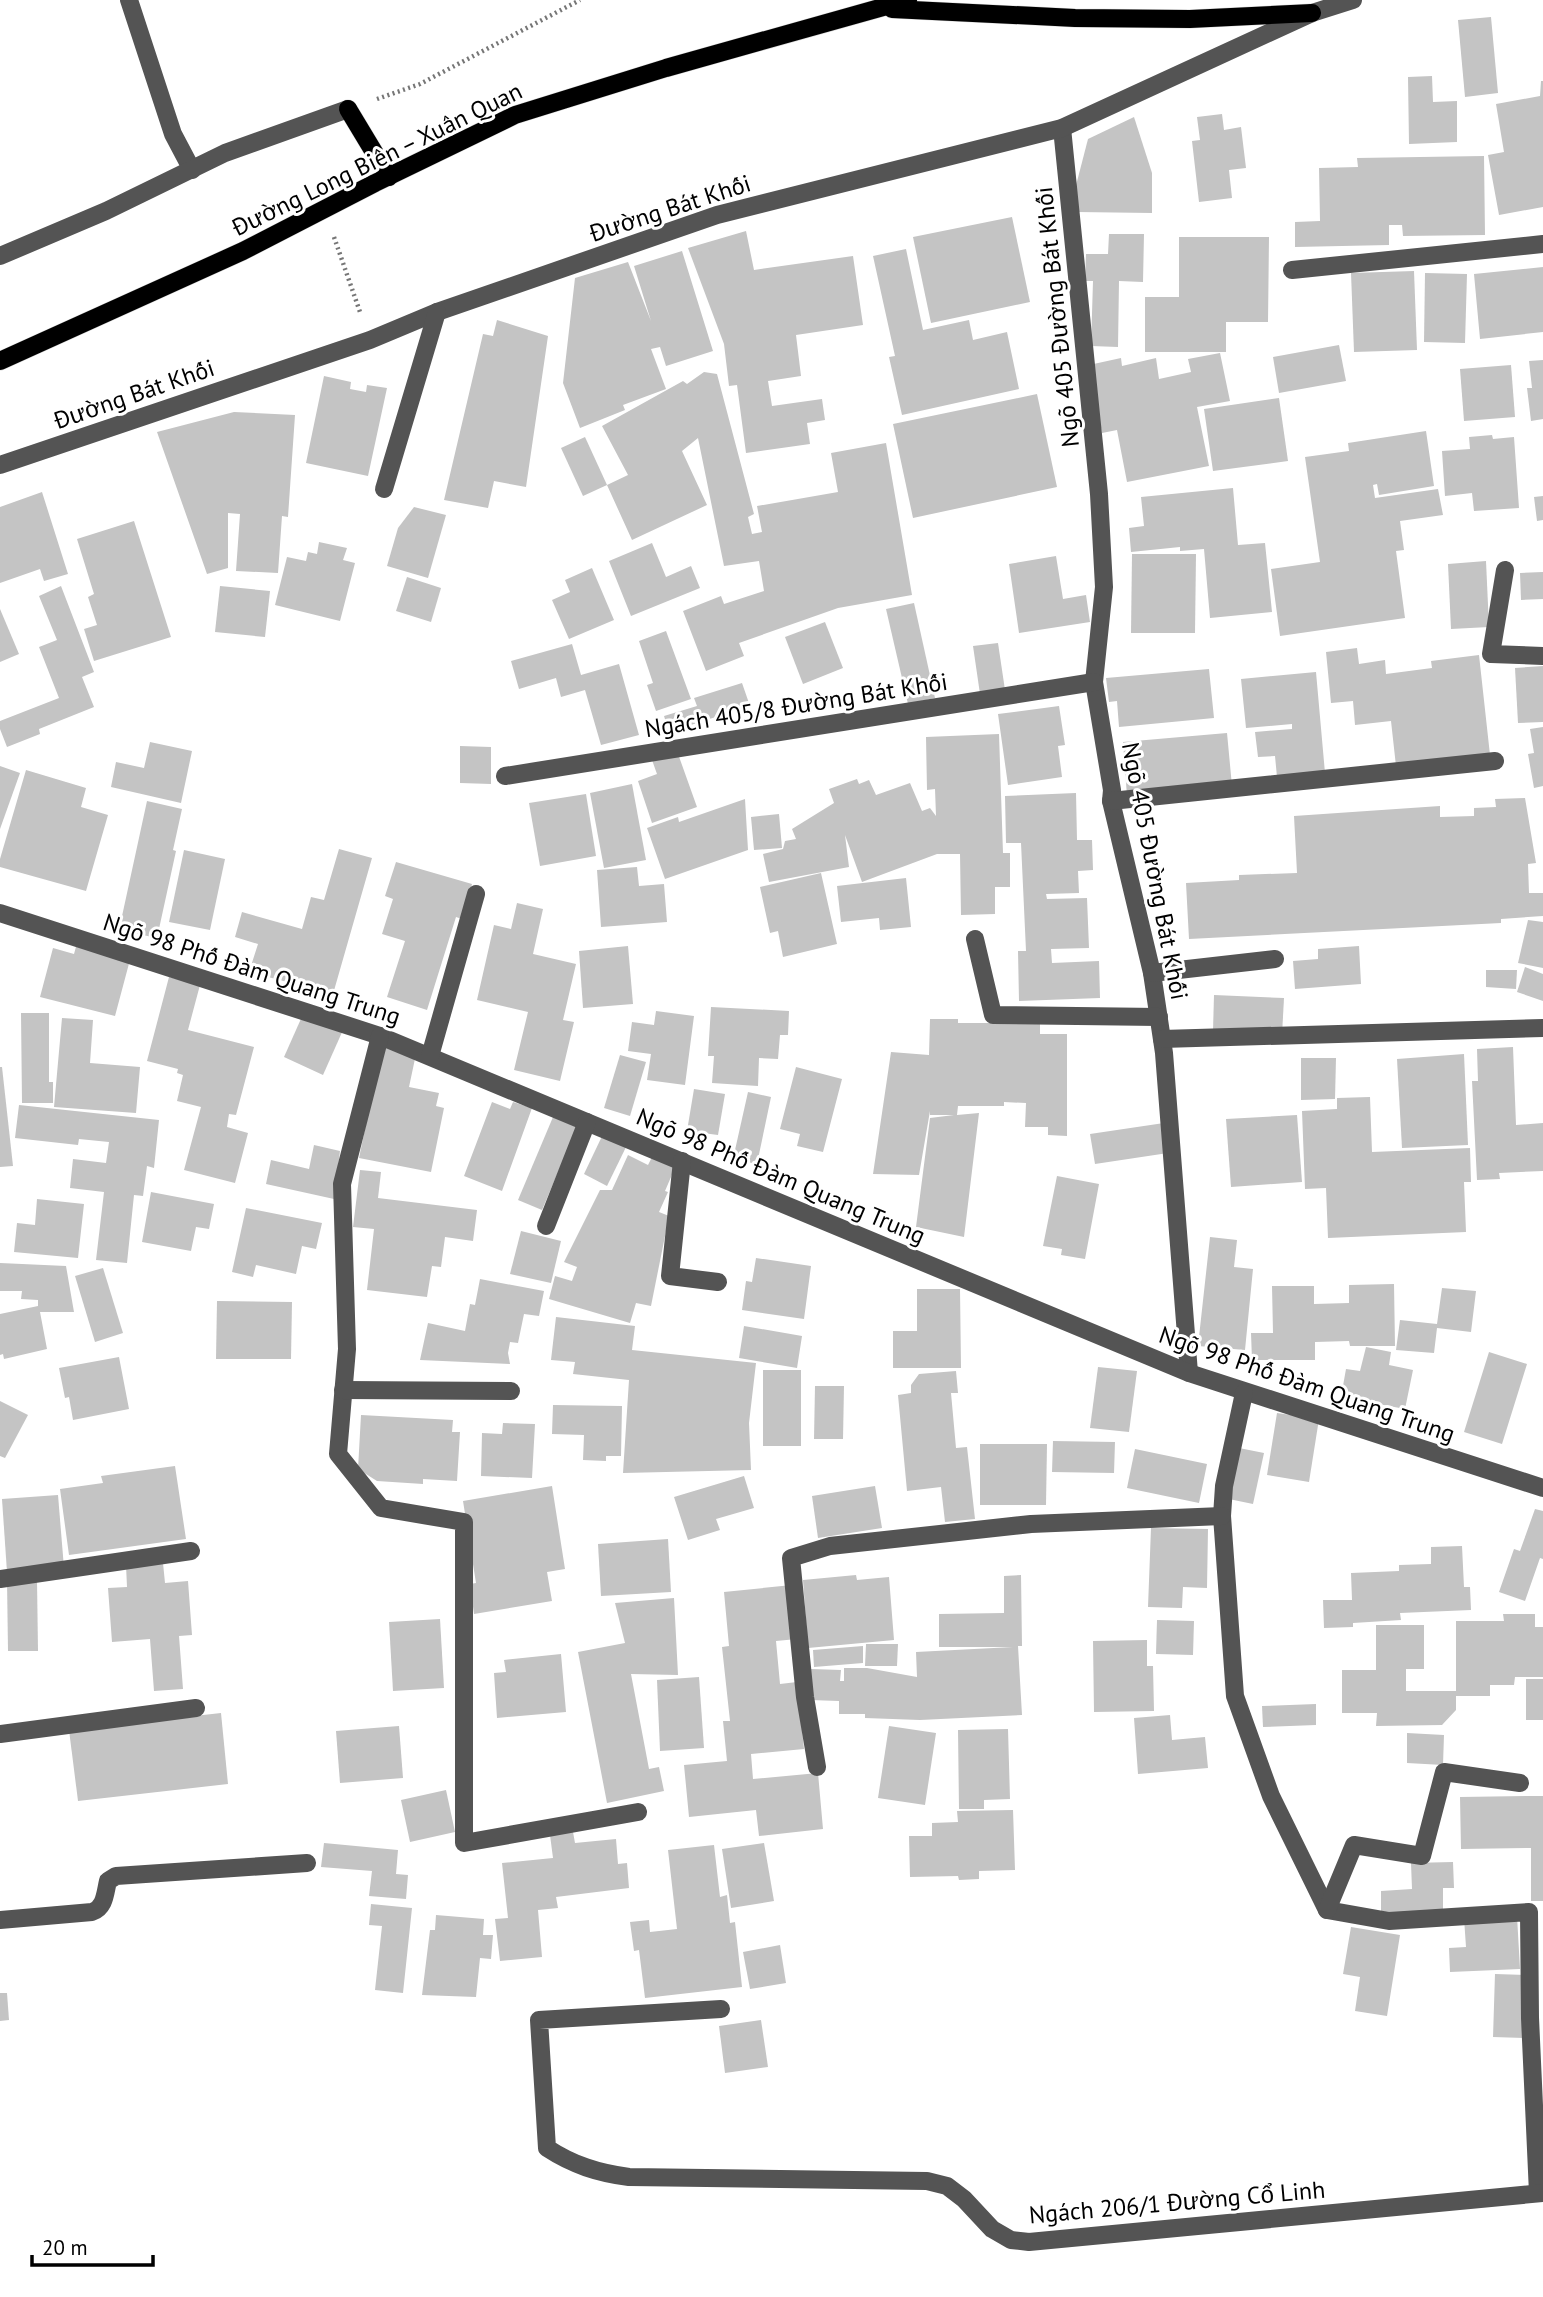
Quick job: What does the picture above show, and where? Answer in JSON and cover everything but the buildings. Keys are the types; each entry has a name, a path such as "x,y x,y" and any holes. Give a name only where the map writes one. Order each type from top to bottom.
{"main road":[{"name":"Đường Long Biên – Xuân Quan","path":"0,360 243,251 515,115 666,68 908,0"},
{"path":"880,9 1089,18 1190,19 1312,13"},
{"path":"348,109 389,177"}],"street":[{"path":"129,0 173,134 192,170"},
{"name":"Đường Bát Khối","path":"0,465 370,340 437,312 717,215 1062,128 1312,13 1353,0"},
{"path":"0,256 106,211 225,153 348,109"},
{"name":"Ngõ 405 Đường Bát Khối","path":"1062,128 1099,494 1104,587 1094,682 1112,790 1111,801 1152,973 1162,1039 1189,1373"},
{"path":"1292,270 1543,244"},
{"path":"384,489 437,312"},
{"path":"1506,569 1491,654 1543,656"},
{"name":"Ngách 405/8 Đường Bát Khối","path":"505,776 1094,682"},
{"path":"1111,801 1495,761"},
{"path":"430,1056 476,894"},
{"name":"Ngõ 98 Phố Đàm Quang Trung","path":"0,913 380,1035 1189,1373 1543,1488"},
{"path":"975,939 993,1015 1158,1017"},
{"path":"1152,973 1275,959"},
{"path":"1162,1039 1543,1028"},
{"path":"380,1035 342,1184 347,1349 338,1454 382,1508 464,1522 464,1843 638,1812"},
{"path":"546,1226 587,1122"},
{"path":"682,1161 670,1276 718,1282"},
{"path":"343,1390 511,1391"},
{"path":"1244,1393 1224,1486 1222,1516 1235,1696 1271,1796 1327,1910"},
{"path":"817,1767 805,1697 791,1558 830,1546 1031,1524 1222,1516"},
{"path":"0,1579 191,1551"},
{"path":"0,1734 196,1708"},
{"path":"1327,1910 1354,1845 1422,1856 1444,1772 1520,1783"},
{"path":"0,1920 99,1910 108,1881 116,1876 307,1863"},
{"path":"1327,1910 1389,1921 1529,1912 1530,2018 1541,2193"},
{"name":"Ngách 206/1 Đường Cổ Linh","path":"721,2009 539,2020 547,2148 569,2163 601,2173 629,2177 927,2181 947,2186 964,2199 992,2229 1011,2240 1029,2242 1541,2193"}],"path":[{"path":"348,109 419,83 580,0"},
{"path":"334,237 370,340"}]}
